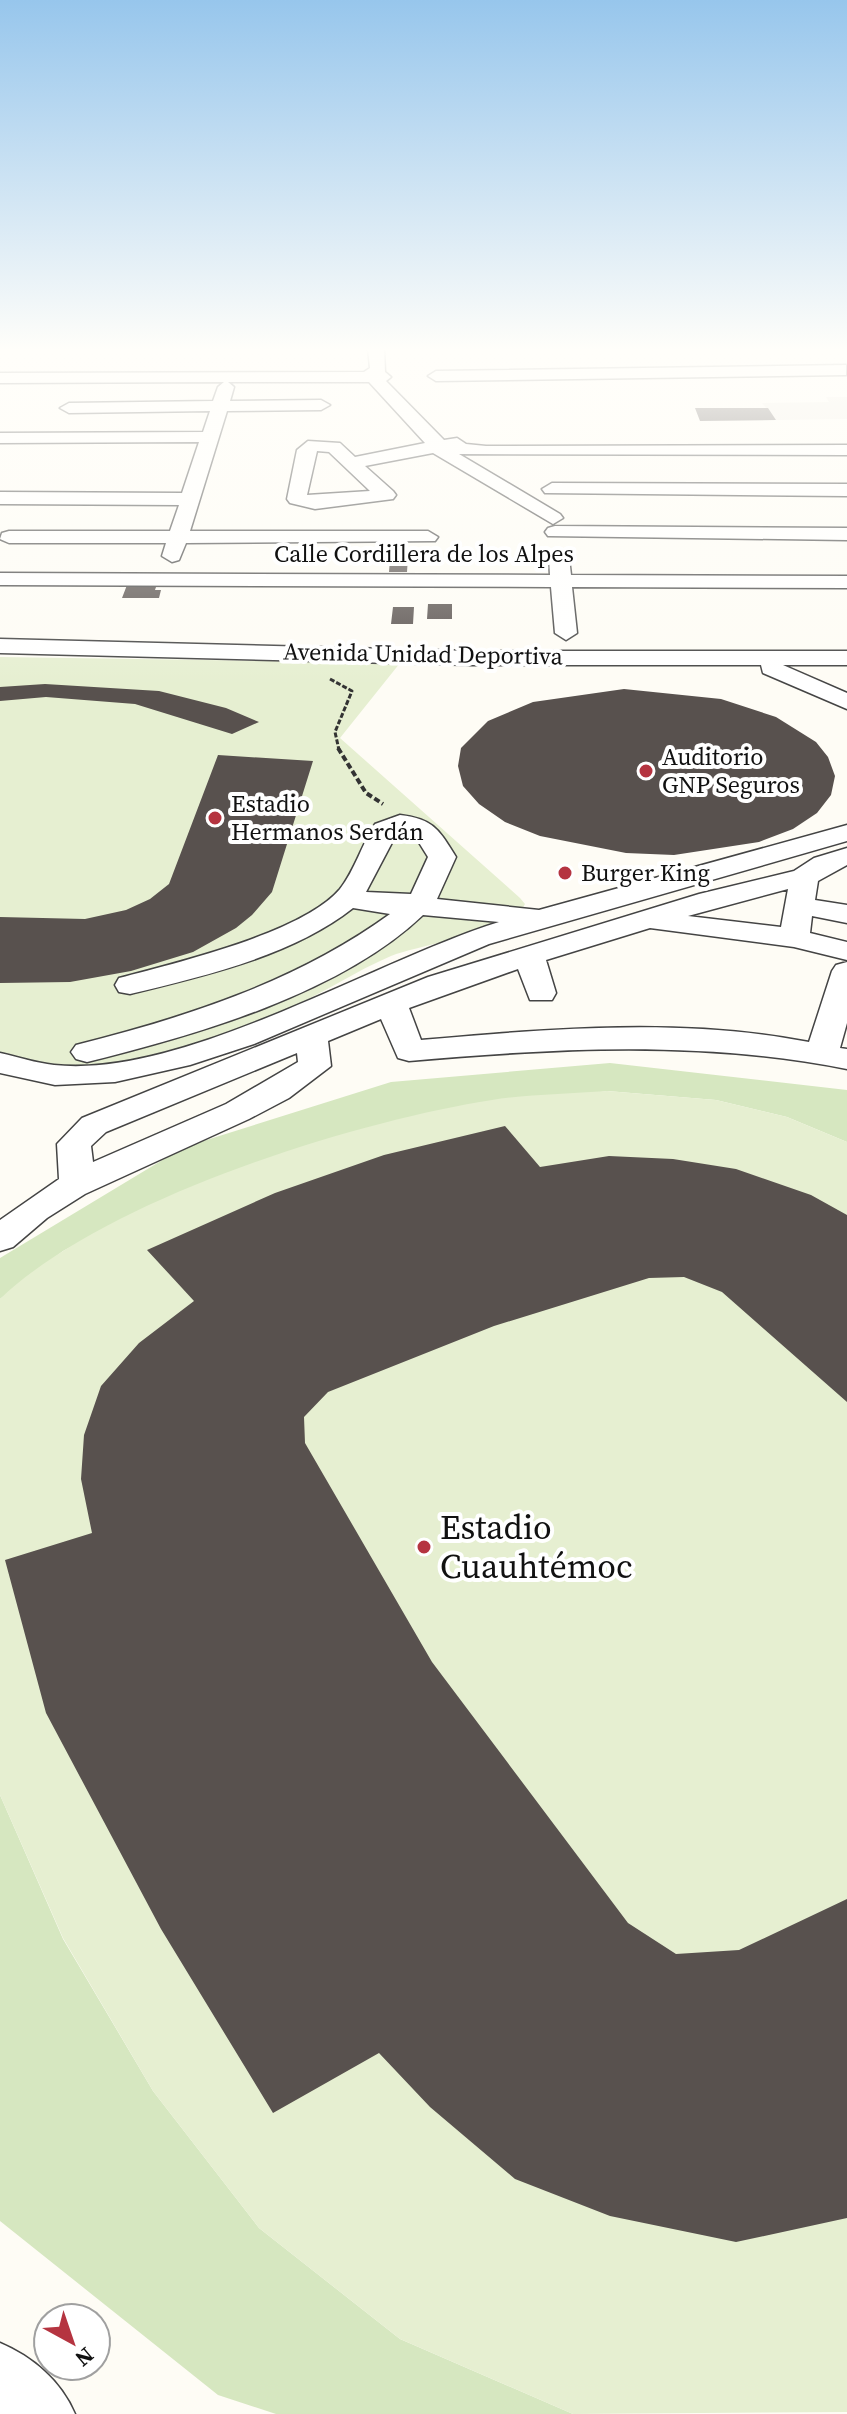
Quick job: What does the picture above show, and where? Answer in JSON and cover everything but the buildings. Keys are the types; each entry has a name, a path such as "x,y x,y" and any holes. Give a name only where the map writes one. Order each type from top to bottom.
{"street":[{"path":"163,580 203,461"},
{"path":"306,461 297,499 315,503 386,495 349,461"},
{"path":"351,463 364,461"},
{"path":"467,461 554,525 847,534"},
{"path":"543,461 552,489 563,580"},
{"path":"552,489 847,490"},
{"path":"0,498 192,499"},
{"path":"9,537 428,537"},
{"name":"Calle Cordillera de los Alpes","path":"0,579 847,582"},
{"name":"Avenida Unidad Deportiva","path":"538,633 574,633 563,580"},
{"name":"Avenida Unidad Deportiva","path":"0,632 365,633"},
{"name":"Avenida Unidad Deportiva","path":"0,646 268,650 512,646 601,658 847,658"},
{"path":"601,658 615,664 650,668 847,668"},
{"path":"771,668 847,702"},
{"path":"87,1052 175,1031 273,995 362,945 416,906 430,886 442,857 429,836 416,825 400,823 385,830 346,899 301,926 252,946 130,985"},
{"path":"0,1063 54,1073 101,1073 224,1045 437,953 546,918 847,833"},
{"path":"794,938 803,892 824,864 847,856"},
{"path":"77,1185 74,1144 94,1125 439,984 646,919 803,892 847,914"},
{"path":"346,899 546,918"},
{"path":"646,919 794,938 847,951"},
{"path":"529,955 541,993"},
{"path":"392,1005 409,1051 579,1036 701,1038 835,1056 846,982"},
{"path":"3,1234 77,1185 255,1104 291,1084 315,1066 311,1036"},
{"path":"0,2375 43,2414"}],"path":[{"path":"268,650 352,691 352,699 334,735 334,744 363,783 366,793 386,805 400,823"}],"green space":[{"name":"Estadio Hermanos Serdán","path":"0,657 400,663 340,738 525,904 503,923 391,956 266,1019 185,1049 128,1063 78,1068 0,1055"},
{"path":"610,1063 847,1090 847,1142 787,1117 716,1100 607,1091 368,1129 256,1163 155,1203 63,1251 0,1299 0,1258 184,1147 391,1082"},
{"name":"Estadio Cuauhtémoc","path":"607,1091 716,1100 787,1117 847,1142 847,2412 573,2414 400,2339 259,2228 153,2091 63,1938 0,1795 0,1299 45,1263 100,1229 164,1198 302,1147 370,1126 492,1100"},
{"path":"0,1795 63,1939 153,2091 259,2228 400,2339 573,2414 276,2414 218,2395 112,2310 112,2302 101,2302 0,2221"}],"place":[{"name":"Auditorio GNP Seguros","path":"646,771"},
{"name":"Estadio Hermanos Serdán","path":"215,818"},
{"name":"Burger King","path":"565,873"},
{"name":"Estadio Cuauhtémoc","path":"424,1547"}]}
